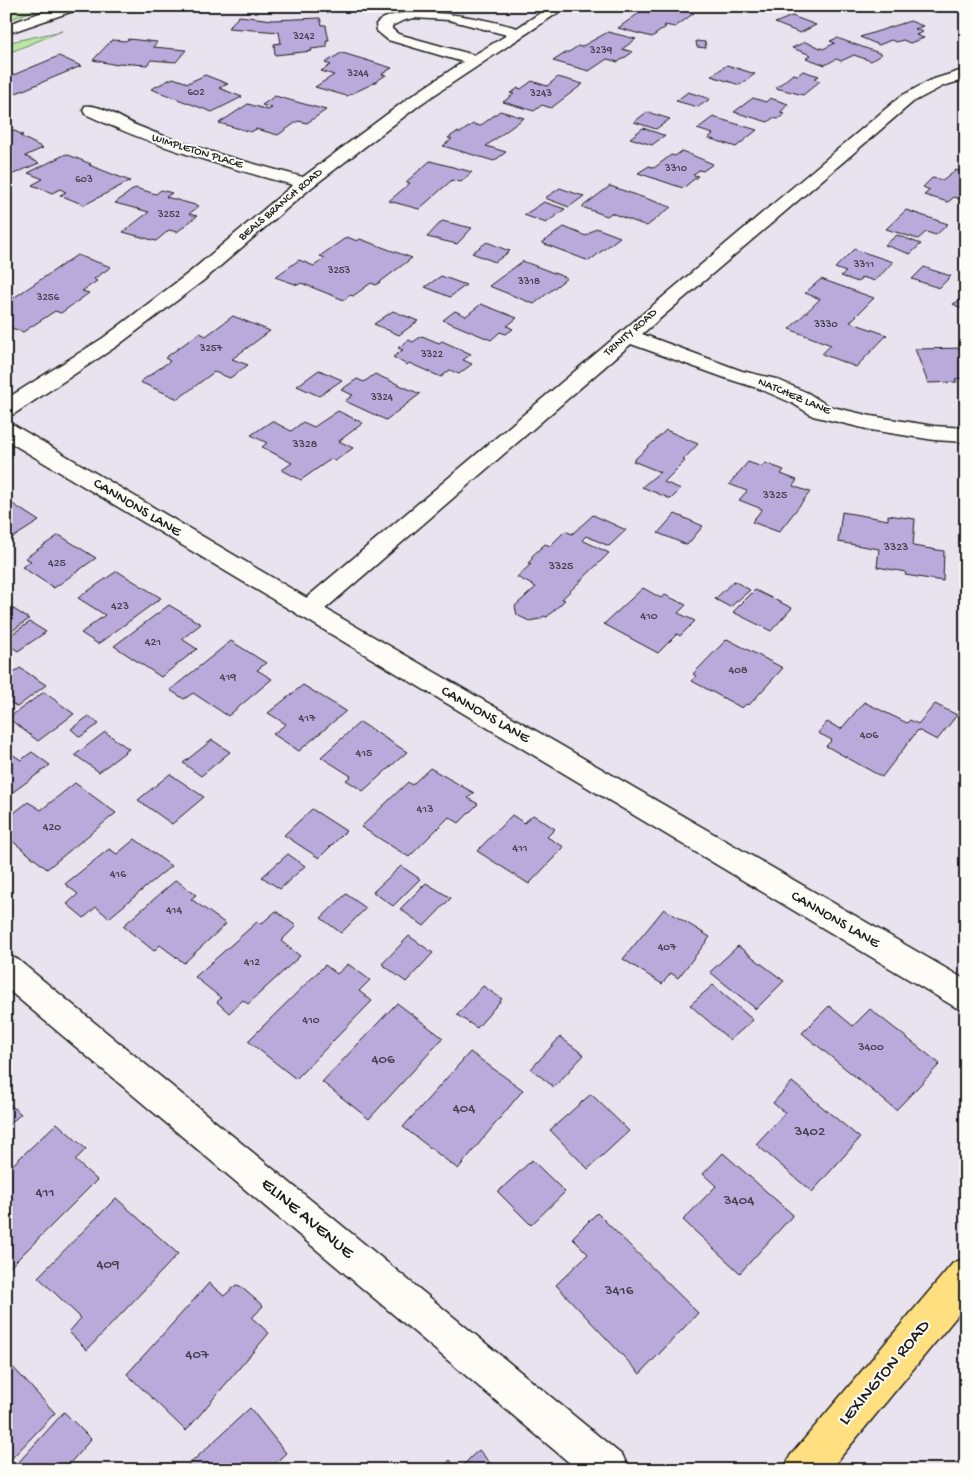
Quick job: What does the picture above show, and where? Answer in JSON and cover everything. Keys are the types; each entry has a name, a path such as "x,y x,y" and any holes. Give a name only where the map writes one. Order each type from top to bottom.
{"main road":[{"name":"LEXINGTON ROAD","path":"804,1470 966,1276"}],"street":[{"path":"6,30 74,6"},
{"name":"BEALS BRANCH ROAD","path":"6,410 118,336 197,276 306,183 416,100 561,6"},
{"path":"476,61 393,37 385,31 384,24 394,16 402,13 429,10 518,33"},
{"name":"TRINITY ROAD","path":"308,610 907,99 937,83 966,74"},
{"name":"WIMPLETON PLACE","path":"91,110 123,127 158,141 206,157 306,183"},
{"name":"NATCHEZ LANE","path":"628,336 734,375 768,384 800,398 821,411 871,424 934,433 966,435"},
{"name":"CANNONS LANE","path":"6,430 966,997"},
{"name":"ELINE AVENUE","path":"6,969 608,1470"}],"green space":[{"path":"6,6 44,6 6,21"},
{"path":"62,31 6,54 6,43"}],"building":[{"path":"649,6 691,6 685,11 694,13 675,27 663,26 666,27 652,37 618,28"},
{"path":"239,16 273,20 320,18 322,25 326,25 329,40 326,40 327,47 311,49 312,51 275,55 274,44 281,43 279,32 228,28"},
{"path":"792,16 816,25 800,33 775,23"},
{"path":"910,21 923,26 915,29 923,32 916,35 924,38 910,43 903,40 896,42 891,40 879,45 860,37"},
{"path":"608,32 636,39 622,49 633,52 618,62 607,59 589,71 553,61 578,46 581,47"},
{"path":"837,38 882,54 871,61 854,55 841,61 836,59 825,65 806,58 811,55 792,48 805,42 823,49 835,43 830,41"},
{"path":"128,39 157,42 153,47 186,50 176,62 151,60 147,65 119,63 117,65 93,60 112,40 126,41"},
{"path":"696,41 705,42 706,48 697,47"},
{"path":"341,53 392,68 382,74 386,75 372,84 347,96 315,87 334,75 321,71 331,65 325,63"},
{"path":"59,56 81,66 14,94 6,90 6,78"},
{"path":"727,65 755,74 740,85 711,76"},
{"path":"803,71 819,76 814,79 820,81 803,95 776,88 793,74 798,75"},
{"path":"205,75 228,84 219,88 242,97 212,112 151,89 173,78 188,83"},
{"path":"558,77 583,84 551,108 542,105 534,111 503,102 514,94 510,93 518,88 521,89 532,81 547,86"},
{"path":"688,92 710,99 698,107 676,101"},
{"path":"275,96 326,110 307,123 298,121 278,135 256,129 251,132 219,123 248,104 268,110 272,108 262,105"},
{"path":"753,98 766,102 770,98 788,104 780,113 785,114 778,119 773,118 768,122 734,112"},
{"path":"500,111 524,118 486,146 506,152 494,161 443,146 452,139 448,138 457,132 460,133 473,124 480,126"},
{"path":"647,112 670,119 656,129 634,122"},
{"path":"713,117 757,130 736,147 708,138 713,134 697,129"},
{"path":"6,127 43,148 25,156 39,163 9,176 6,175"},
{"path":"643,128 665,135 652,145 630,138"},
{"path":"682,151 713,164 703,171 699,170 694,174 698,176 683,188 638,173 649,166 654,168 671,155 675,156"},
{"path":"66,154 130,181 84,205 60,195 66,192 60,189 52,193 32,185 43,179 28,173"},
{"path":"430,161 472,172 461,182 452,180 419,209 389,201 410,183 406,182"},
{"path":"956,170 966,173 966,201 954,197 948,202 924,195 930,190 923,187 932,178 944,180"},
{"path":"610,186 671,207 647,226 611,213 607,216 582,207"},
{"path":"135,188 156,194 161,190 172,193 166,197 199,206 189,214 197,216 177,232 169,230 156,241 123,232 149,212 115,203"},
{"path":"560,188 584,196 569,207 545,198"},
{"path":"544,202 565,209 546,223 524,215"},
{"path":"906,210 948,224 936,235 926,232 918,239 886,229"},
{"path":"442,221 472,228 457,244 427,237"},
{"path":"564,227 586,236 596,228 620,237 589,261 542,243"},
{"path":"897,235 921,244 910,254 885,245"},
{"path":"347,237 357,241 360,239 412,258 376,285 371,283 344,300 301,283 298,285 275,277 299,260 314,266 325,258 320,256"},
{"path":"487,242 510,251 495,262 472,253"},
{"path":"854,249 893,262 875,281 862,277 858,282 841,276 846,272 835,268"},
{"path":"77,255 111,267 94,279 97,281 82,291 89,293 61,313 55,311 23,332 6,326 6,303"},
{"path":"523,261 567,278 534,304 489,286"},
{"path":"924,267 951,276 939,288 912,279"},
{"path":"441,276 466,285 450,297 425,287"},
{"path":"821,279 874,298 850,322 887,335 856,367 822,354 831,345 789,329 820,299 805,293"},
{"path":"966,297 966,311 953,304"},
{"path":"481,304 517,318 507,326 513,329 506,334 500,332 491,340 443,320 455,311 466,316"},
{"path":"393,311 418,321 399,335 374,324"},
{"path":"233,316 270,331 232,359 248,365 230,378 214,372 178,399 140,382 170,361 165,358 194,337 200,333 206,336"},
{"path":"422,336 439,343 442,341 471,354 463,360 472,364 459,374 450,370 441,377 409,363 407,365 393,357 403,350 398,348 409,340 413,342"},
{"path":"966,348 966,378 955,379 957,382 928,383 915,349"},
{"path":"319,370 342,380 319,396 297,386"},
{"path":"375,374 420,394 386,420 345,401 353,395 341,390 357,379 364,382"},
{"path":"338,411 363,423 339,441 353,448 335,461 331,459 301,480 282,470 292,463 262,447 267,443 251,435 272,421 291,431 303,422 314,427"},
{"path":"666,430 698,444 683,460 685,461 664,482 681,489 671,499 642,487 660,472 633,461"},
{"path":"748,462 762,467 765,463 784,470 781,474 797,480 793,486 810,492 779,532 752,522 762,509 739,500 747,491 729,484"},
{"path":"8,501 39,521 6,542 6,502"},
{"path":"842,512 888,520 888,515 915,519 913,546 944,551 943,581 905,575 906,572 877,567 879,549 838,542"},
{"path":"675,514 703,526 687,545 658,533"},
{"path":"593,515 626,530 609,546 586,536 582,540 609,553 562,599 565,600 547,617 544,616 540,619 529,621 517,615 515,606 536,587 517,577 531,564 528,563 533,558 531,557 545,544 550,546 565,531 572,534"},
{"path":"59,535 96,558 54,588 22,567 31,561 25,558"},
{"path":"117,571 161,598 98,644 81,633 105,615 78,598"},
{"path":"734,581 750,590 730,607 715,599"},
{"path":"643,588 661,598 665,595 686,605 678,613 695,621 680,636 677,634 658,653 604,624"},
{"path":"755,590 792,608 771,631 733,612"},
{"path":"6,604 29,619 6,635"},
{"path":"169,605 201,624 182,639 197,649 161,677 114,646"},
{"path":"30,622 46,632 18,651 6,643 6,638"},
{"path":"727,639 783,668 749,705 746,704 742,708 692,681 696,676 693,674"},
{"path":"231,641 266,663 257,670 272,679 228,716 193,693 184,699 170,690"},
{"path":"20,668 46,685 17,707 6,699 6,678"},
{"path":"303,685 346,711 299,751 273,734 286,724 268,713"},
{"path":"44,692 74,714 38,741 8,718"},
{"path":"864,702 907,723 910,720 918,724 935,704 957,715 937,740 918,730 882,777 826,746 832,740 818,733 827,722 841,729"},
{"path":"89,716 99,724 80,737 71,729"},
{"path":"360,722 407,752 363,791 346,780 351,776 321,757"},
{"path":"105,732 129,749 99,772 75,755"},
{"path":"212,740 230,752 201,776 183,763"},
{"path":"6,750 21,760 32,752 50,765 6,797"},
{"path":"430,768 474,793 468,798 478,804 459,823 449,817 409,857 361,827 408,782 412,785"},
{"path":"170,774 204,797 172,824 138,800"},
{"path":"75,783 116,813 47,869 6,836 6,819 28,802 41,810"},
{"path":"312,809 346,831 319,858 284,835"},
{"path":"512,815 524,823 533,815 546,823 555,829 547,837 564,847 529,884 477,851"},
{"path":"135,839 171,866 109,918 96,907 84,918 67,904 78,894 65,884 109,849 117,854"},
{"path":"288,854 305,866 280,889 262,877"},
{"path":"401,866 420,879 393,906 373,892"},
{"path":"176,880 196,895 191,899 226,924 184,963 160,945 154,951 123,926"},
{"path":"426,883 451,898 424,926 400,909"},
{"path":"346,894 366,908 341,933 321,918"},
{"path":"664,909 710,937 678,978 671,973 662,984 623,959"},
{"path":"276,911 296,926 281,941 300,956 248,1004 243,1000 229,1013 217,1002 221,998 195,977 258,921 261,924"},
{"path":"409,936 433,953 406,982 382,964"},
{"path":"738,946 784,981 756,1009 710,972"},
{"path":"348,964 370,980 359,991 372,1001 296,1079 248,1041 325,965 337,974"},
{"path":"713,985 753,1020 730,1040 690,1005"},
{"path":"483,986 502,999 477,1028 457,1015"},
{"path":"397,1003 443,1038 369,1119 322,1082"},
{"path":"829,1006 853,1026 870,1009 940,1064 896,1110 802,1033"},
{"path":"560,1037 584,1055 554,1087 531,1069"},
{"path":"470,1052 523,1090 458,1169 403,1127"},
{"path":"792,1082 860,1138 812,1192 756,1144 785,1113 773,1103"},
{"path":"591,1094 629,1131 588,1169 550,1130"},
{"path":"6,1101 21,1114 6,1127"},
{"path":"57,1123 86,1149 75,1160 97,1180 6,1271 6,1171"},
{"path":"723,1153 793,1215 740,1273 683,1220 716,1186 703,1174"},
{"path":"532,1160 565,1192 531,1225 498,1192"},
{"path":"116,1198 178,1254 87,1350 69,1332 81,1318 38,1277"},
{"path":"597,1213 698,1313 640,1374 556,1285 588,1254 572,1238"},
{"path":"209,1283 224,1296 236,1285 240,1286 263,1306 252,1318 269,1333 186,1431 127,1374"},
{"path":"11,1365 55,1413 11,1459 6,1453 6,1370"},
{"path":"250,1408 286,1453 268,1470 183,1470"},
{"path":"64,1412 91,1439 64,1470 24,1470 18,1463"},
{"path":"479,1450 496,1470 459,1470 471,1457"},
{"path":"450,1460 458,1470 440,1470"}]}
